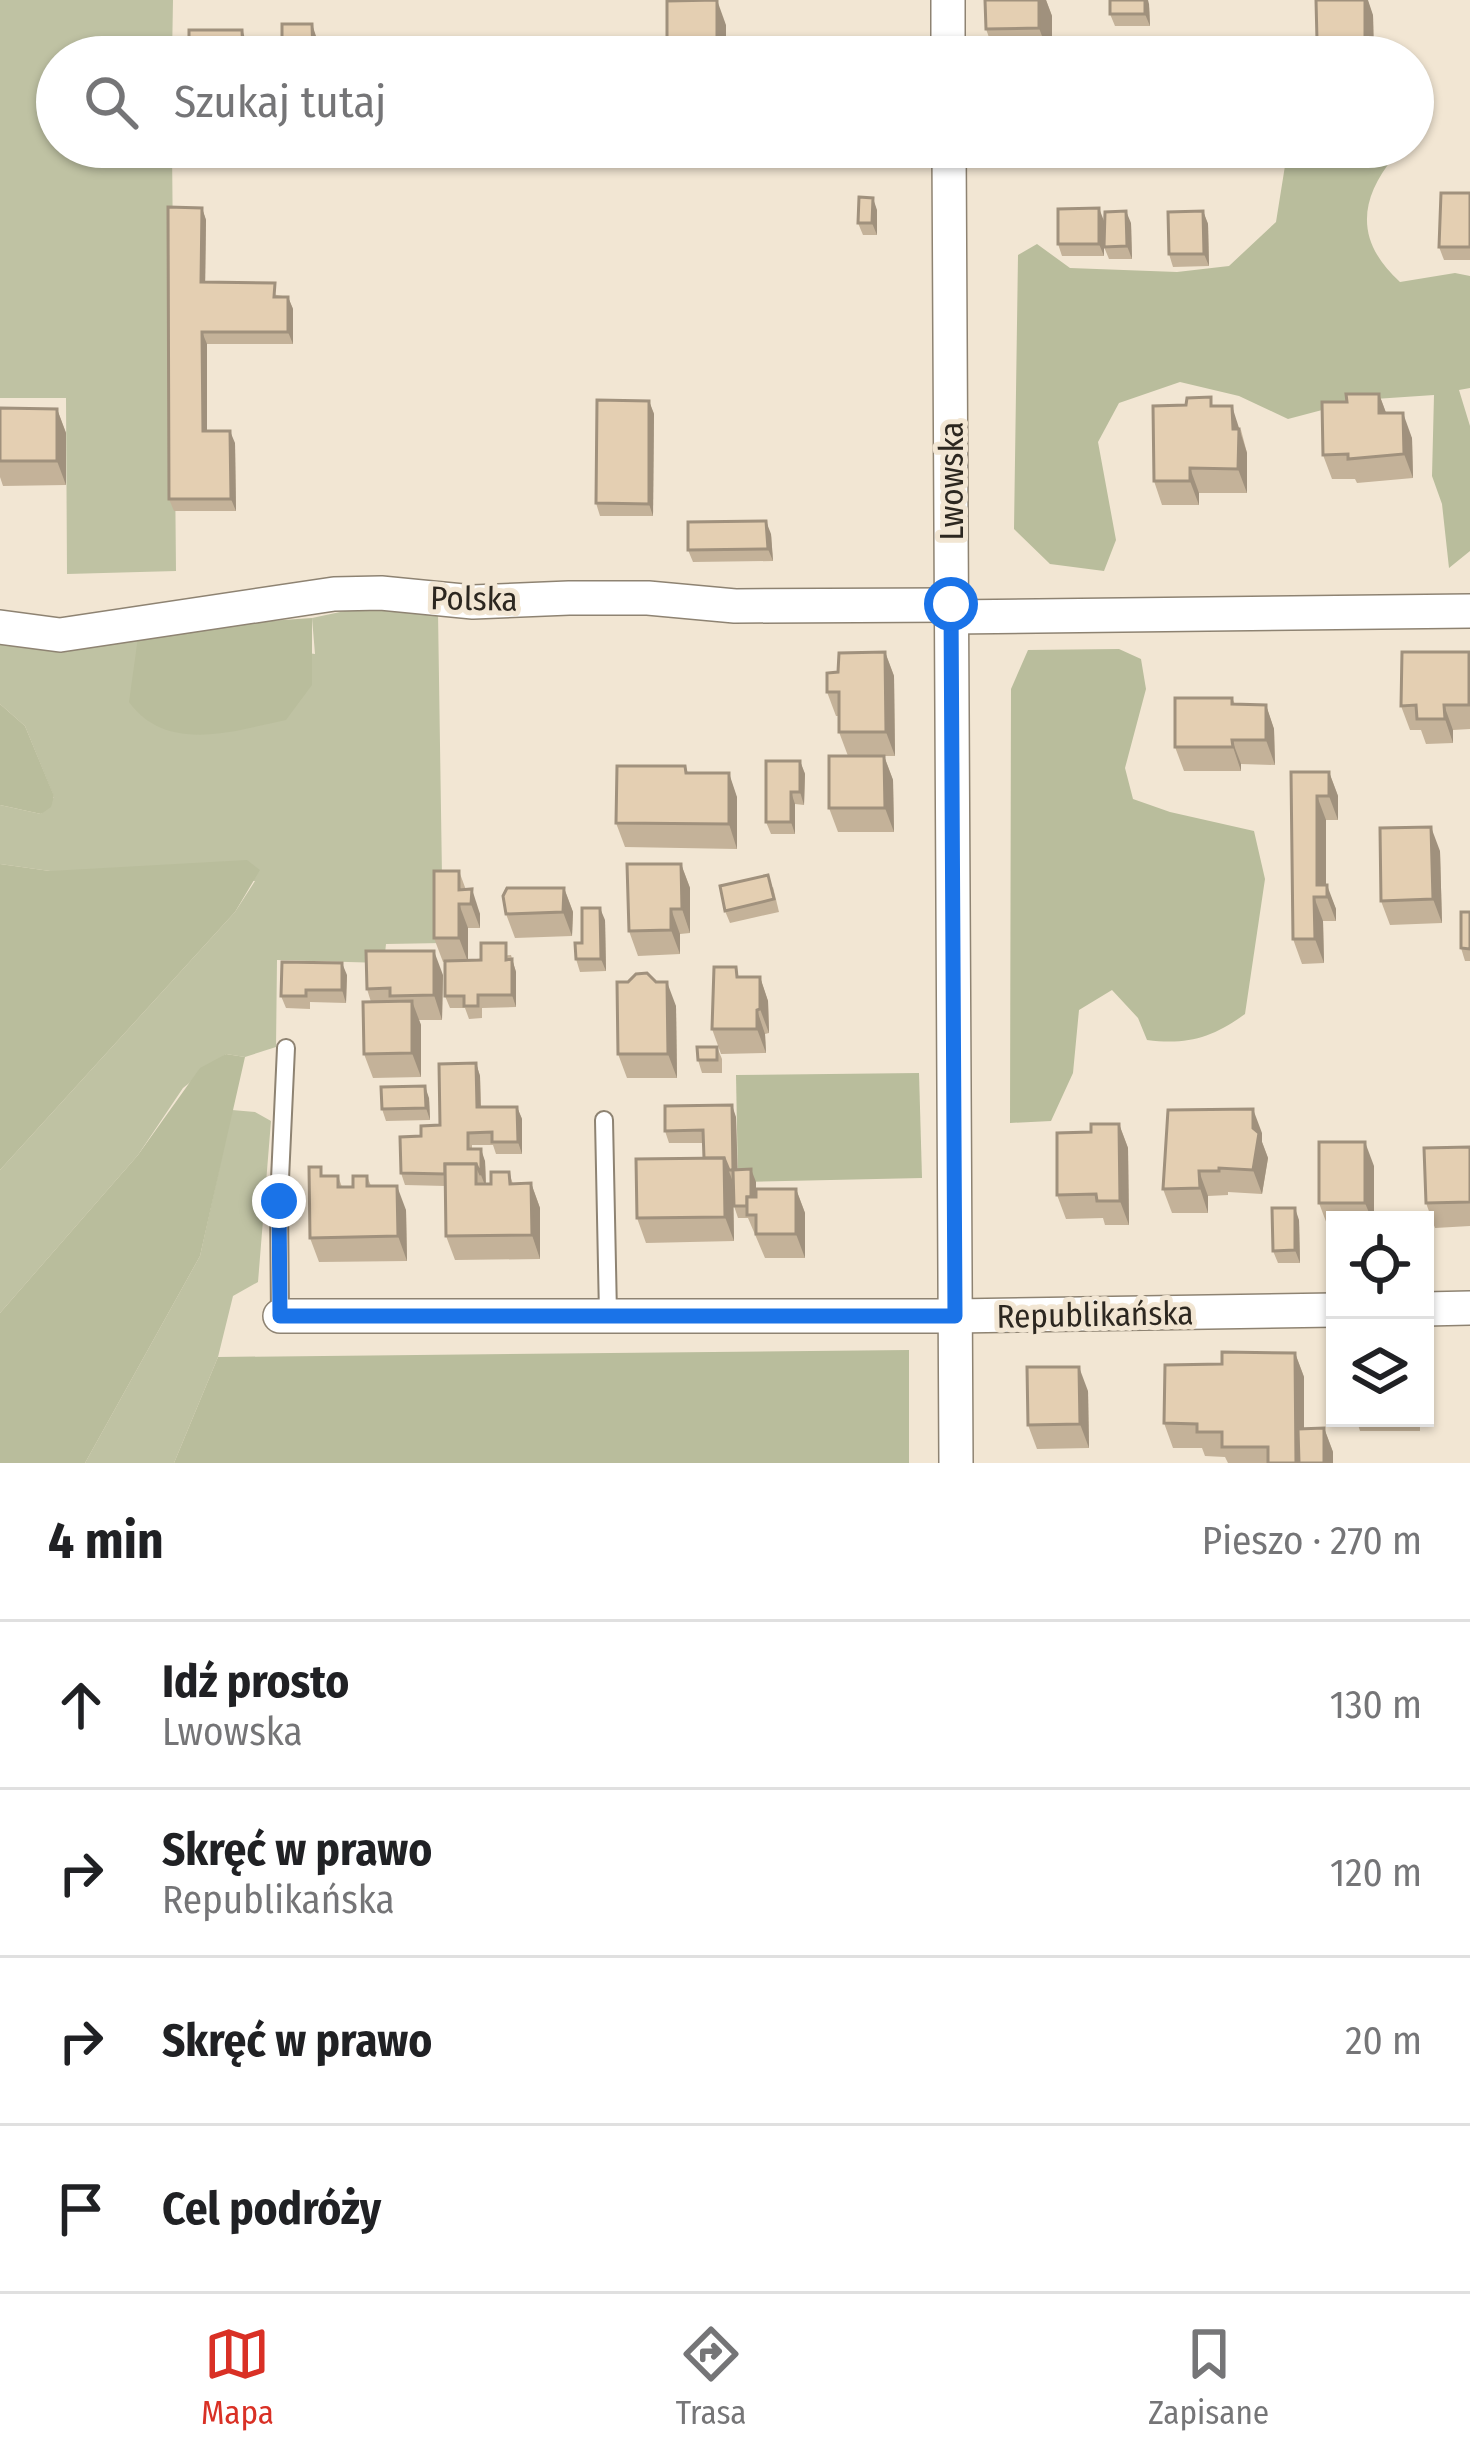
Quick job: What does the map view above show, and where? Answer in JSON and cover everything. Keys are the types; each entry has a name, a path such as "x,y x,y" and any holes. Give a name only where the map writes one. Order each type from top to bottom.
{"street":[{"path":"948,0 948,36"},
{"name":"Lwowska","path":"949,168 956,1463"},
{"name":"Polska","path":"0,627 60,635 282,599 357,593 473,602 648,598 735,606 951,611 1470,611"},
{"path":"1434,1309 1470,1308"},
{"name":"Republikańska","path":"280,1316 955,1316 1326,1310"}],"lane":[{"path":"280,1316 286,1048"},
{"path":"604,1120 608,1314"}],"green space":[{"path":"0,0 173,0 172,36 36,36 36,168 172,168 176,571 67,574 66,398 0,398"},
{"path":"1285,168 1386,168 1373,190 1367,222 1369,237 1386,267 1400,282 1455,273 1470,276 1470,388 1459,390 1470,426 1470,551 1449,568 1442,504 1432,476 1434,395 1360,400 1288,419 1239,396 1180,382 1119,403 1098,442 1116,540 1104,571 1050,564 1014,529 1018,255 1037,244 1070,268 1177,272 1229,266 1276,222"},
{"path":"387,602 438,612 443,943 386,944 384,963 277,960 276,1047 245,1057 226,1054 183,1088 138,1155 0,1313 0,1170 235,912 255,881 50,871 0,864 0,805 41,814 54,797 25,726 0,704 0,641 139,630 315,654 312,618"},
{"path":"312,618 312,685 286,720 223,733 181,733 144,718 129,702 139,630"},
{"path":"1119,649 1141,659 1146,689 1125,768 1133,799 1254,831 1265,879 1245,1014 1199,1038 1147,1040 1138,1018 1112,990 1079,1010 1073,1073 1051,1121 1010,1123 1011,689 1028,650"},
{"path":"0,704 25,726 54,796 51,807 41,814 0,805"},
{"path":"247,860 260,870 235,912 0,1170 0,864 50,871"},
{"path":"226,1054 245,1057 200,1256 85,1463 0,1463 0,1313 138,1155 200,1068"},
{"path":"919,1073 922,1178 738,1182 736,1075"},
{"path":"232,1110 255,1112 271,1121 258,1282 233,1296 218,1357 174,1463 85,1463 200,1256"},
{"path":"909,1350 909,1463 174,1463 218,1357"}],"building":[{"path":"717,0 717,36 667,36 667,1"},
{"path":"985,0 1039,0 1039,28 986,29"},
{"path":"1110,0 1145,0 1145,14 1110,14"},
{"path":"1316,0 1365,0 1365,36 1317,36"},
{"path":"282,24 312,24 312,36 282,36"},
{"path":"189,30 242,30 242,36 189,36"},
{"path":"1441,193 1470,193 1470,247 1439,247"},
{"path":"859,197 873,198 872,223 858,223"},
{"path":"168,207 202,208 201,282 275,283 274,297 288,297 288,332 202,332 203,431 230,431 231,499 169,499"},
{"path":"1099,208 1099,244 1058,244 1058,209"},
{"path":"1126,211 1127,246 1104,247 1105,212"},
{"path":"1203,211 1204,254 1169,254 1168,212"},
{"path":"1346,394 1379,394 1379,413 1403,413 1404,454 1348,459 1348,454 1323,455 1322,402 1347,402"},
{"path":"1211,397 1211,406 1232,406 1233,429 1239,429 1238,469 1190,468 1190,481 1154,481 1153,406 1186,405 1187,398"},
{"path":"597,400 649,401 649,504 596,503"},
{"path":"0,408 57,409 57,461 0,461"},
{"path":"766,521 768,549 688,550 688,522"},
{"path":"885,652 886,732 839,732 839,692 827,692 827,673 838,672 839,653"},
{"path":"1402,652 1469,652 1469,705 1444,705 1445,719 1417,719 1416,705 1401,706"},
{"path":"1175,698 1232,698 1232,704 1266,705 1266,740 1232,740 1233,747 1175,747"},
{"path":"829,756 884,756 885,808 829,808"},
{"path":"766,761 800,761 800,792 791,792 791,822 766,822"},
{"path":"617,766 685,766 686,773 729,773 729,824 616,823"},
{"path":"1291,772 1329,772 1329,796 1317,796 1317,885 1327,885 1327,897 1314,897 1315,939 1293,939"},
{"path":"1431,827 1433,899 1381,901 1380,828"},
{"path":"627,864 681,864 682,909 671,909 671,930 629,931"},
{"path":"434,871 459,871 459,890 472,889 471,904 459,904 459,938 434,938"},
{"path":"768,875 774,899 725,911 720,886"},
{"path":"507,888 564,888 563,912 506,914 503,896"},
{"path":"582,908 600,908 601,959 576,959 575,943 582,943"},
{"path":"1461,912 1470,912 1470,949 1461,948"},
{"path":"481,943 506,943 506,960 512,959 512,995 478,995 478,1006 464,1006 464,996 445,996 445,961 481,960"},
{"path":"366,951 434,951 434,995 390,996 390,988 367,989"},
{"path":"282,962 342,963 342,990 281,996"},
{"path":"714,967 736,967 737,977 760,977 757,1029 712,1029"},
{"path":"647,973 656,982 667,982 668,1054 618,1054 617,982"},
{"path":"412,1001 412,1053 364,1054 363,1002"},
{"path":"697,1047 717,1047 717,1060 698,1060"},
{"path":"476,1063 477,1107 517,1107 518,1142 492,1142 492,1132 468,1133 468,1149 481,1149 481,1175 476,1164 445,1164 445,1174 401,1173 400,1137 421,1136 421,1126 440,1125 439,1064"},
{"path":"425,1086 426,1108 382,1109 381,1087"},
{"path":"732,1105 733,1170 724,1158 704,1158 703,1130 665,1131 665,1106"},
{"path":"1253,1109 1253,1128 1259,1133 1253,1170 1199,1171 1200,1188 1163,1189 1168,1110"},
{"path":"1091,1124 1119,1124 1120,1201 1097,1201 1096,1194 1057,1195 1057,1133 1091,1132"},
{"path":"1319,1142 1365,1142 1365,1203 1319,1203"},
{"path":"1470,1147 1470,1202 1426,1203 1424,1148"},
{"path":"724,1158 725,1217 637,1218 636,1159"},
{"path":"445,1164 476,1164 476,1184 491,1184 491,1172 509,1172 510,1184 531,1183 532,1235 446,1236"},
{"path":"309,1167 321,1167 321,1176 338,1176 338,1187 353,1187 353,1176 367,1176 367,1186 397,1186 398,1236 310,1238"},
{"path":"751,1169 747,1206 734,1206 733,1170"},
{"path":"756,1189 796,1189 796,1234 756,1234 756,1215 747,1215 747,1197 756,1197"},
{"path":"1272,1208 1295,1208 1295,1250 1273,1251"},
{"path":"1222,1352 1295,1353 1296,1463 1268,1463 1268,1447 1222,1447 1222,1432 1197,1432 1197,1424 1164,1423 1165,1365 1222,1364"},
{"path":"1027,1367 1079,1367 1080,1424 1028,1425"},
{"path":"1324,1428 1324,1463 1299,1463 1298,1429"}],"route":[{"path":"279,1201 280,1316 955,1316 951,604"}]}
